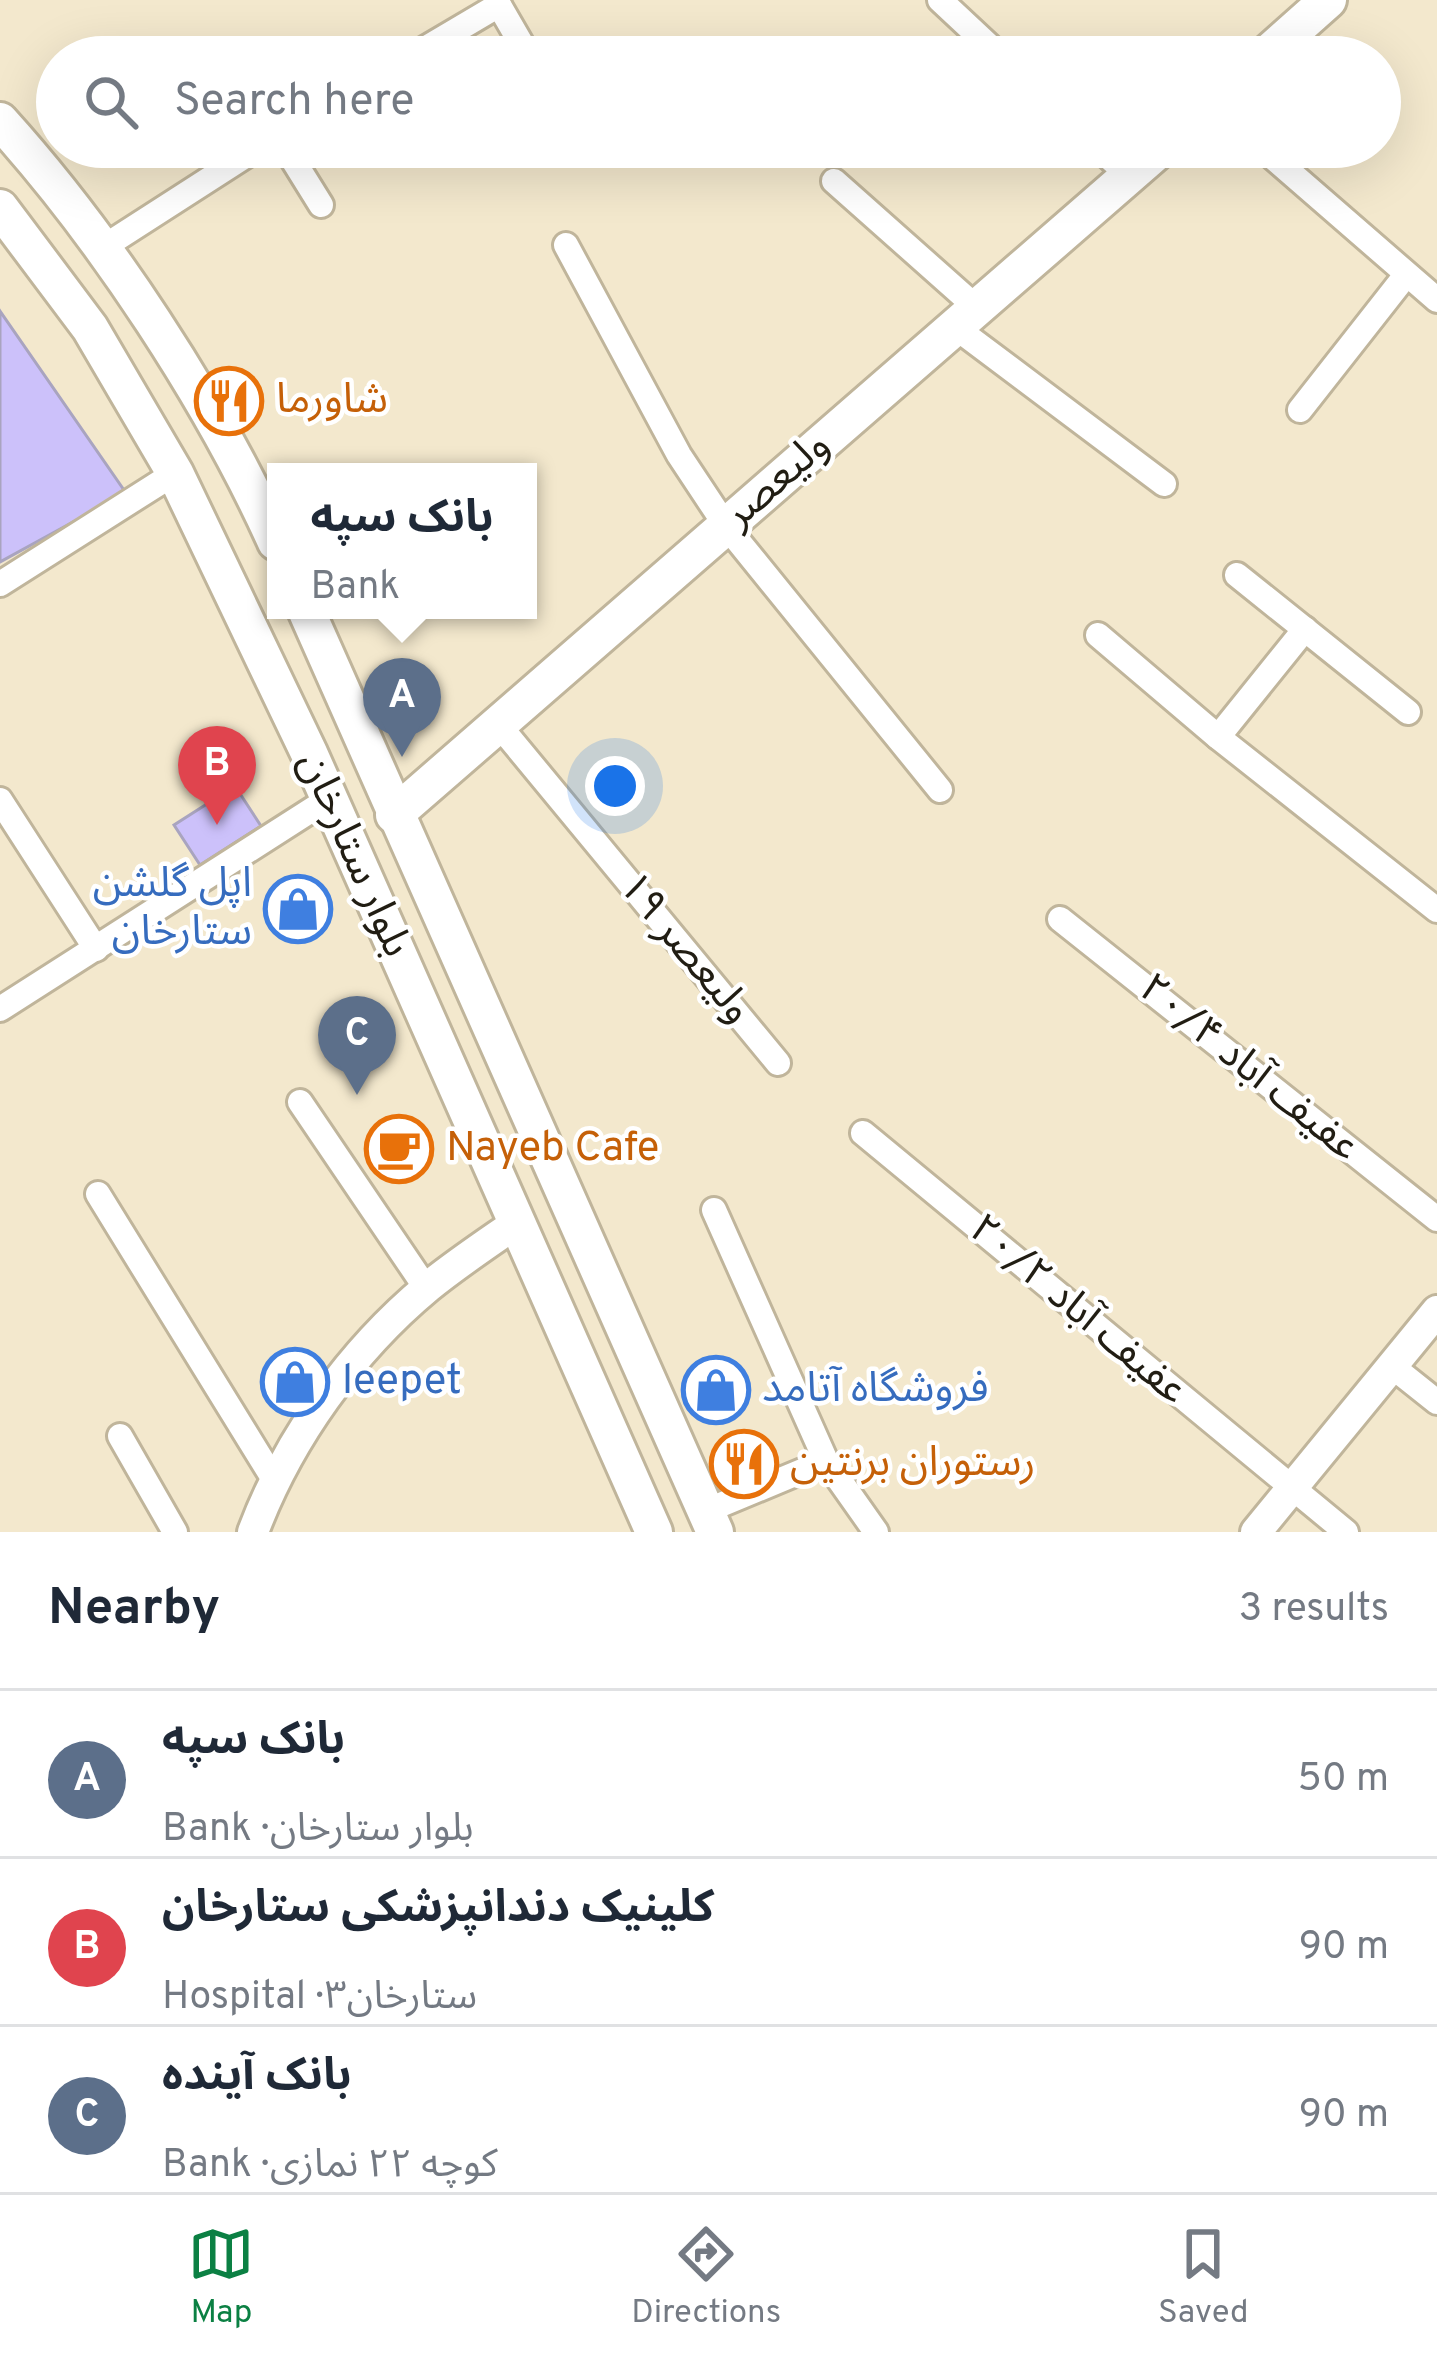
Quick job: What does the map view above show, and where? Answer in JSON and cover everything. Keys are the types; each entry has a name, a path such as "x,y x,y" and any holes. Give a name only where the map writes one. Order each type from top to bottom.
{"main road":[{"path":"1288,36 1328,0"},
{"path":"0,122 36,161"},
{"path":"41,168 161,335 267,526"},
{"name":"ولیعصر","path":"394,814 1138,168"},
{"name":"بلوار ستارخان","path":"0,208 90,328 175,473 309,753 654,1532"},
{"name":"بلوار ستارخان","path":"310,619 711,1521"}],"street":[{"path":"940,0 979,36"},
{"path":"444,36 498,2 517,36"},
{"path":"102,248 227,168"},
{"path":"298,168 321,205"},
{"path":"1120,168 1129,176"},
{"path":"1285,168 1437,300"},
{"path":"834,181 966,317 1164,484"},
{"path":"566,245 680,455 726,526 940,790"},
{"path":"1300,410 1406,275"},
{"path":"0,584 175,473"},
{"path":"1238,575 1408,712"},
{"path":"1218,737 1305,629"},
{"path":"1097,634 1218,737 1437,910"},
{"name":"۱۹ ولیعصر","path":"498,724 778,1063"},
{"path":"0,800 96,949"},
{"path":"0,1010 327,800"},
{"name":"عفیف آباد ۲۰/۴","path":"1060,919 1437,1220"},
{"path":"301,1102 426,1288"},
{"name":"عفیف آباد ۲۰/۲","path":"863,1132 1346,1532"},
{"path":"98,1194 273,1478"},
{"path":"714,1210 826,1461 876,1532"},
{"path":"253,1532 273,1478 347,1367 426,1288 518,1222"},
{"path":"1256,1532 1437,1311"},
{"path":"1393,1367 1437,1402"},
{"path":"120,1436 176,1532"},
{"path":"711,1521 826,1461"}],"building":[{"path":"0,311 126,493 0,562"},
{"path":"235,786 261,826 200,865 174,825"}],"place":[{"name":"شاورما","path":"229,401"},
{"name":"بانک سپه","path":"402,757"},
{"name":"کلینیک دندانپزشکی ستارخان","path":"217,825"},
{"name":"اپل گلشن ستارخان","path":"298,909"},
{"name":"بانک آینده","path":"357,1095"},
{"name":"Nayeb Cafe","path":"399,1149"},
{"name":"leepet","path":"295,1382"},
{"name":"فروشگاه آتامد","path":"716,1390"},
{"name":"رستوران برنتین","path":"744,1464"}]}
